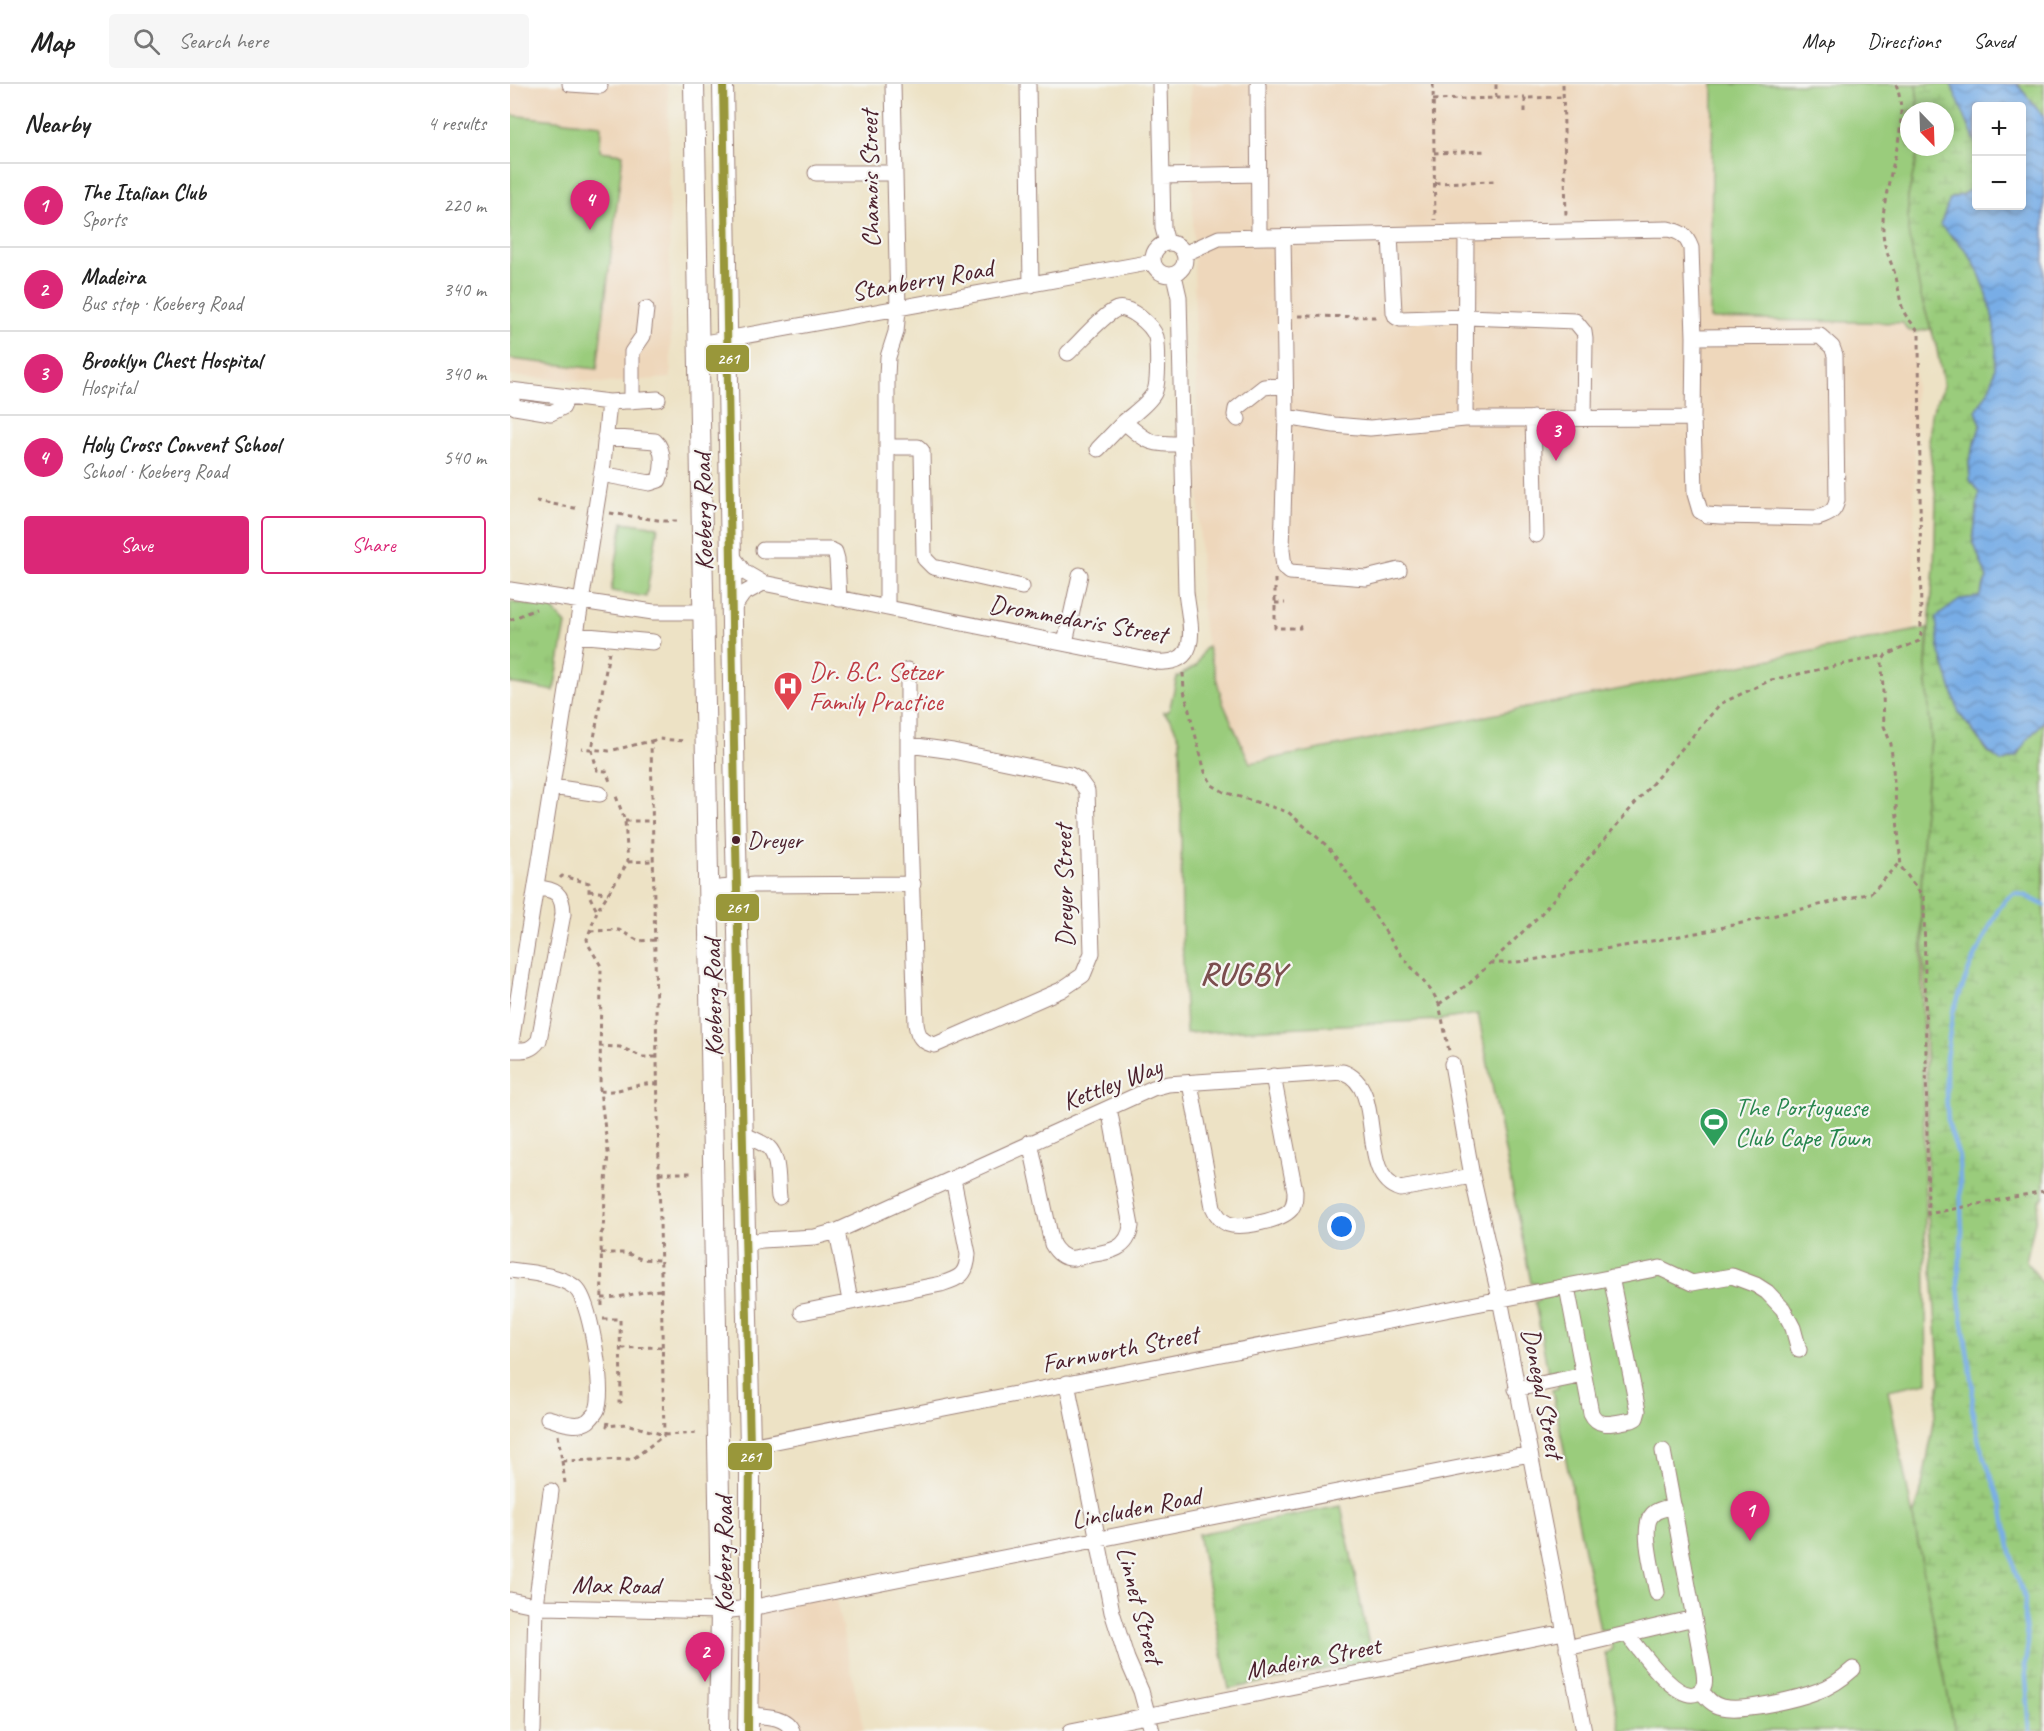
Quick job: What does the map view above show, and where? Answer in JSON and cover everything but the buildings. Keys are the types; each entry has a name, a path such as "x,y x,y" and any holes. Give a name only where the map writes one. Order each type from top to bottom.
{"main road":[{"name":"Koeberg Road","path":"694,84 721,1611 719,1731"},
{"name":"Koeberg Road","path":"723,84 730,554 750,1446 748,1723"}],"street":[{"path":"570,84 600,86"},
{"name":"Chamois Street","path":"887,608 886,376 888,357 897,332 898,309 893,84"},
{"path":"1028,84 1031,285"},
{"path":"1160,84 1162,228 1167,243"},
{"path":"1258,84 1259,237"},
{"path":"816,173 894,173"},
{"path":"1162,176 1259,174"},
{"path":"1184,254 1219,238 1668,229 1678,231 1686,236 1691,248 1695,494 1700,511 1707,515 1818,518 1835,509 1837,500 1835,355 1826,340 1820,336 1694,337"},
{"path":"1465,419 1466,233"},
{"path":"1390,235 1396,317 1401,319 1467,317 1575,321 1584,332 1585,339 1584,418"},
{"path":"1283,237 1286,417 1281,550 1284,567 1290,572 1366,578 1399,570"},
{"path":"1167,243 1178,246 1184,254 1185,261 1182,268 1174,275 1160,273 1153,262 1155,252 1167,243"},
{"name":"Stanberry Road","path":"699,344 1153,262"},
{"name":"Drommedaris Street","path":"730,554 744,572 763,583 1157,662 1173,661 1189,646 1191,633 1186,592 1179,297 1174,275"},
{"path":"633,401 632,352 643,336 646,309"},
{"path":"1068,353 1108,314 1120,309 1132,311 1152,329 1156,340 1156,388 1150,398 1098,449"},
{"path":"1238,419 1235,415 1236,409 1264,387 1285,385"},
{"path":"511,390 609,402 658,399"},
{"path":"536,888 552,889 563,904 563,914 539,1040 534,1047 525,1050 510,1049 601,474 609,402"},
{"path":"1286,417 1370,428 1465,419 1693,418"},
{"path":"1533,418 1536,535"},
{"path":"1124,422 1146,441 1183,444"},
{"path":"601,474 650,483 659,480 660,475 661,449 655,441 605,437"},
{"path":"887,447 918,447 922,451 924,554 928,563 933,567 1022,587"},
{"path":"763,550 830,550 835,552 839,598"},
{"path":"1065,642 1080,575"},
{"path":"732,609 743,594 763,583"},
{"path":"510,590 653,612 703,612"},
{"path":"576,635 653,642"},
{"name":"Dreyer Street","path":"908,670 908,770 916,1024 919,1036 927,1043 935,1045 1061,990 1083,975 1092,953 1087,791 1079,780 1070,775 936,748 909,745"},
{"path":"552,787 600,794"},
{"path":"708,889 754,885 912,884"},
{"name":"Donegal Street","path":"1452,1065 1472,1176 1500,1299 1584,1731"},
{"name":"Kettley Way","path":"745,1243 801,1239 837,1231 1030,1142 1153,1088 1168,1084 1334,1072 1350,1075 1364,1092 1379,1168 1383,1177 1394,1187 1400,1189 1426,1186 1472,1176"},
{"path":"1190,1083 1213,1207 1225,1223 1242,1225 1278,1218 1290,1210 1295,1202 1295,1191 1273,1076"},
{"path":"1030,1142 1055,1250 1071,1258 1112,1252 1126,1242 1131,1226 1109,1108"},
{"path":"742,1134 771,1150 775,1157 779,1197"},
{"path":"802,1312 941,1284 963,1274 967,1266 968,1254 953,1179"},
{"path":"837,1231 850,1301"},
{"name":"Farnworth Street","path":"750,1446 1660,1268 1692,1283 1732,1276 1767,1292 1783,1309 1794,1329 1799,1350"},
{"path":"510,1270 554,1278 568,1283 579,1292 591,1326 599,1369 597,1410 587,1422 573,1425 548,1418"},
{"path":"1567,1287 1591,1413 1598,1423 1632,1420 1638,1411 1611,1277"},
{"path":"1516,1389 1584,1375"},
{"name":"Linnet Street","path":"1067,1383 1112,1612 1127,1659 1141,1691 1152,1731"},
{"path":"1628,1635 1674,1687 1686,1693 1695,1694 1705,1685 1663,1451"},
{"name":"Lincluden Road","path":"721,1611 750,1608 1530,1454"},
{"path":"533,1731 536,1605 558,1488"},
{"path":"1657,1593 1646,1532 1648,1521 1657,1511 1674,1507"},
{"name":"Max Road","path":"510,1600 543,1607 721,1611"},
{"path":"1567,1648 1694,1618"},
{"name":"Madeira Street","path":"1071,1731 1564,1632"},
{"path":"1701,1690 1711,1703 1723,1708 1742,1709 1820,1691 1845,1677 1853,1669"},
{"path":"748,1723 777,1719 787,1723 792,1731"}],"path":[{"path":"1433,84 1436,234"},
{"path":"1496,84 1496,98"},
{"path":"1563,84 1566,231"},
{"path":"1439,1004 1470,983 1540,915 1720,704 1771,680 1886,655 1919,641 1921,634 1919,333 1905,314 1895,273 1884,246 1883,229 1884,205 1903,112 1896,84"},
{"path":"1433,100 1564,97"},
{"path":"1525,98 1525,112"},
{"path":"1434,153 1487,151"},
{"path":"1435,183 1494,181"},
{"path":"1284,316 1396,317"},
{"path":"1284,567 1275,574 1275,628 1300,628 1299,623"},
{"path":"1275,603 1285,603"},
{"path":"510,620 541,607"},
{"path":"1182,655 1184,691 1205,772 1212,785 1224,792 1288,812 1326,845 1338,859 1398,951 1433,993 1439,1004 1452,1065"},
{"path":"1886,655 1882,661 1884,726 1892,744 1900,863 1924,898 1928,1214 2044,1191"},
{"path":"602,1309 601,1234 608,1152 600,1091 600,966 587,939 597,912 627,862 625,821 606,771 597,770 592,750 608,656"},
{"path":"581,748 609,751 658,739 685,741"},
{"path":"651,741 664,1435"},
{"path":"625,821 652,821"},
{"path":"627,862 652,861"},
{"path":"1490,963 1511,963 1707,931 1871,893 1900,863"},
{"path":"562,876 589,883 589,896 597,912"},
{"path":"589,891 608,893"},
{"path":"590,931 619,930 639,941 654,940"},
{"path":"599,1046 620,1047 643,1057 656,1057"},
{"path":"600,1091 618,1091 638,1085 657,1084"},
{"path":"659,1173 694,1173"},
{"path":"602,1252 626,1253 641,1259 660,1260"},
{"path":"602,1299 661,1290"},
{"path":"602,1319 620,1319 621,1402 608,1402"},
{"path":"621,1348 662,1347"},
{"path":"608,1414 607,1425 626,1424 664,1435 699,1433"},
{"path":"558,1433 562,1461 558,1488"},
{"path":"562,1461 633,1459 664,1435"}],"shaded area":[{"path":"510,84 668,84 671,378 604,383 510,376"},
{"path":"1190,84 1713,84 1903,323 1905,329 1915,332 1914,630 1250,763 1223,703 1211,665 1203,624"},
{"path":"834,1591 864,1731 748,1731 750,1608"}],"green space":[{"path":"1713,84 1916,84 1918,102 1900,102 1900,156 1917,156 1908,197 1921,296 1931,329 1915,332 1907,330 1903,323 1710,319"},
{"path":"1916,84 1951,84 1972,134 1972,188 1950,199 1951,236 1965,249 1974,263 1988,297 1995,335 1995,371 1989,390 1976,411 1981,424 1969,461 1970,480 1979,493 1973,541 1987,578 1979,597 1961,599 1959,713 1988,752 2002,762 2018,756 2027,740 2044,721 2044,1197 2040,1200 2026,1261 2044,1285 2044,1731 1955,1731 1913,1517 1920,1495 1940,1382 1928,1214 1925,982 1921,899 1923,821 1931,740 1926,665 1934,567 1936,500 1929,443 1931,413 1944,386 1936,345 1921,296 1908,232 1908,197 1917,156 1954,156 1954,102 1918,102"},
{"path":"2017,84 2044,84 2044,117"},
{"path":"510,115 601,125 600,151 623,154 597,369 510,359"},
{"path":"623,522 658,527 646,597 611,591"},
{"path":"510,602 551,608 566,624 554,691 510,683"},
{"path":"1928,628 1926,665 1931,740 1923,821 1921,899 1927,1382 1888,1390 1955,1731 1620,1731 1605,1653 1612,1648 1610,1634 1608,1630 1600,1630 1552,1390 1558,1388 1555,1372 1548,1373 1535,1302 1539,1300 1537,1284 1531,1283 1478,1014 1439,1020 1186,1033 1182,936 1180,740 1171,720 1163,712 1169,711 1177,677 1196,666 1204,649 1208,647 1223,703 1250,763"},
{"path":"1341,1506 1372,1660 1229,1689 1198,1534"}],"water":[{"path":"1951,84 2017,84 2044,117 2044,721 2027,740 2017,756 2002,762 1989,752 1959,713 1939,649 1936,617 1961,599 1979,597 1987,578 1973,541 1979,493 1970,480 1969,461 1981,424 1976,411 1990,387 1996,354 1992,314 1980,276 1963,247 1940,225 1950,199 1972,188 1972,210 2026,210 2026,102 1972,102 1972,134"}],"waterway":[{"path":"2030,1731 2025,1664 2028,1644 2024,1619 2025,1598 2015,1572 2002,1506 1979,1442 1972,1409 1973,1386 1958,1283 1962,1232 1959,1157 1948,1123 1946,1058 1953,1012 1970,967 1998,910 2006,899 2015,893 2044,905"}],"transit line":[{"name":"261","path":"723,84 735,803 750,1446 748,1731"}],"place":[{"name":"Holy Cross Convent School","path":"590,230"},
{"name":"Brooklyn Chest Hospital","path":"1556,461"},
{"name":"Dr. B.C. Setzer Family Practice","path":"788,712"},
{"name":"Dreyer","path":"736,840"},
{"name":"The Portuguese Club Cape Town","path":"1714,1148"},
{"name":"The Italian Club","path":"1750,1541"},
{"name":"Madeira","path":"705,1682"}],"district":[{"name":"RUGBY","path":"1243,973"}]}
